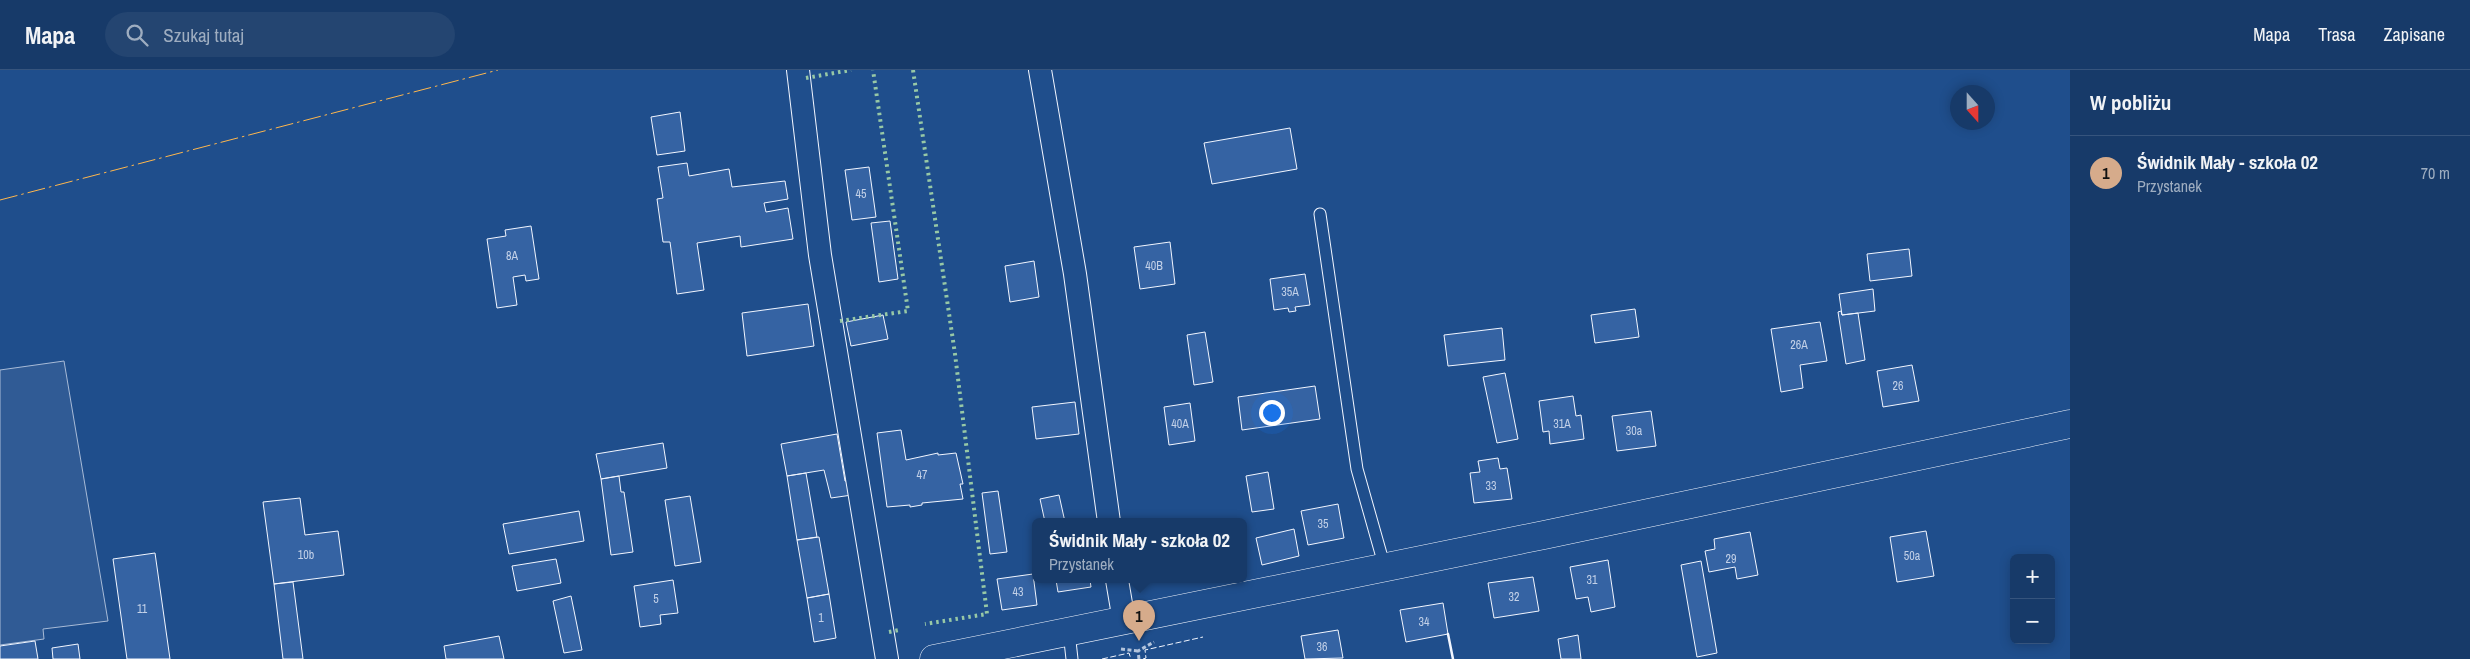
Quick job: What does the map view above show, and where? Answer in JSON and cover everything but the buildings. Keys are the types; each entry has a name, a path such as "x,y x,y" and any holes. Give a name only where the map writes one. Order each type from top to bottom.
{"street":[{"path":"798,70 820,255 887,659"},
{"path":"1040,70 1075,274 1108,518"},
{"path":"934,659 1385,568 2070,424"},
{"path":"1118,583 1124,621"}],"lane":[{"path":"1320,214 1357,469 1385,568"},
{"path":"1068,632 1072,659"}],"path":[{"path":"1139,659 1138,651 1159,640"}],"shaded area":[{"path":"64,361 108,621 43,629 44,639 0,645 0,370"}],"hedge":[{"path":"806,78 851,70"},
{"path":"840,321 908,311 873,70"},
{"path":"913,70 955,354 987,614 925,624"},
{"path":"889,632 899,630"}],"fence":[{"path":"1143,659 1146,658 1145,650 1203,637"},
{"path":"1102,659 1129,653 1131,659"}],"wall":[{"path":"1448,634 1453,659"}],"power":[{"path":"0,200 498,70"}],"place":[{"name":"Świdnik Mały - szkoła 02","path":"1139,641"}]}
